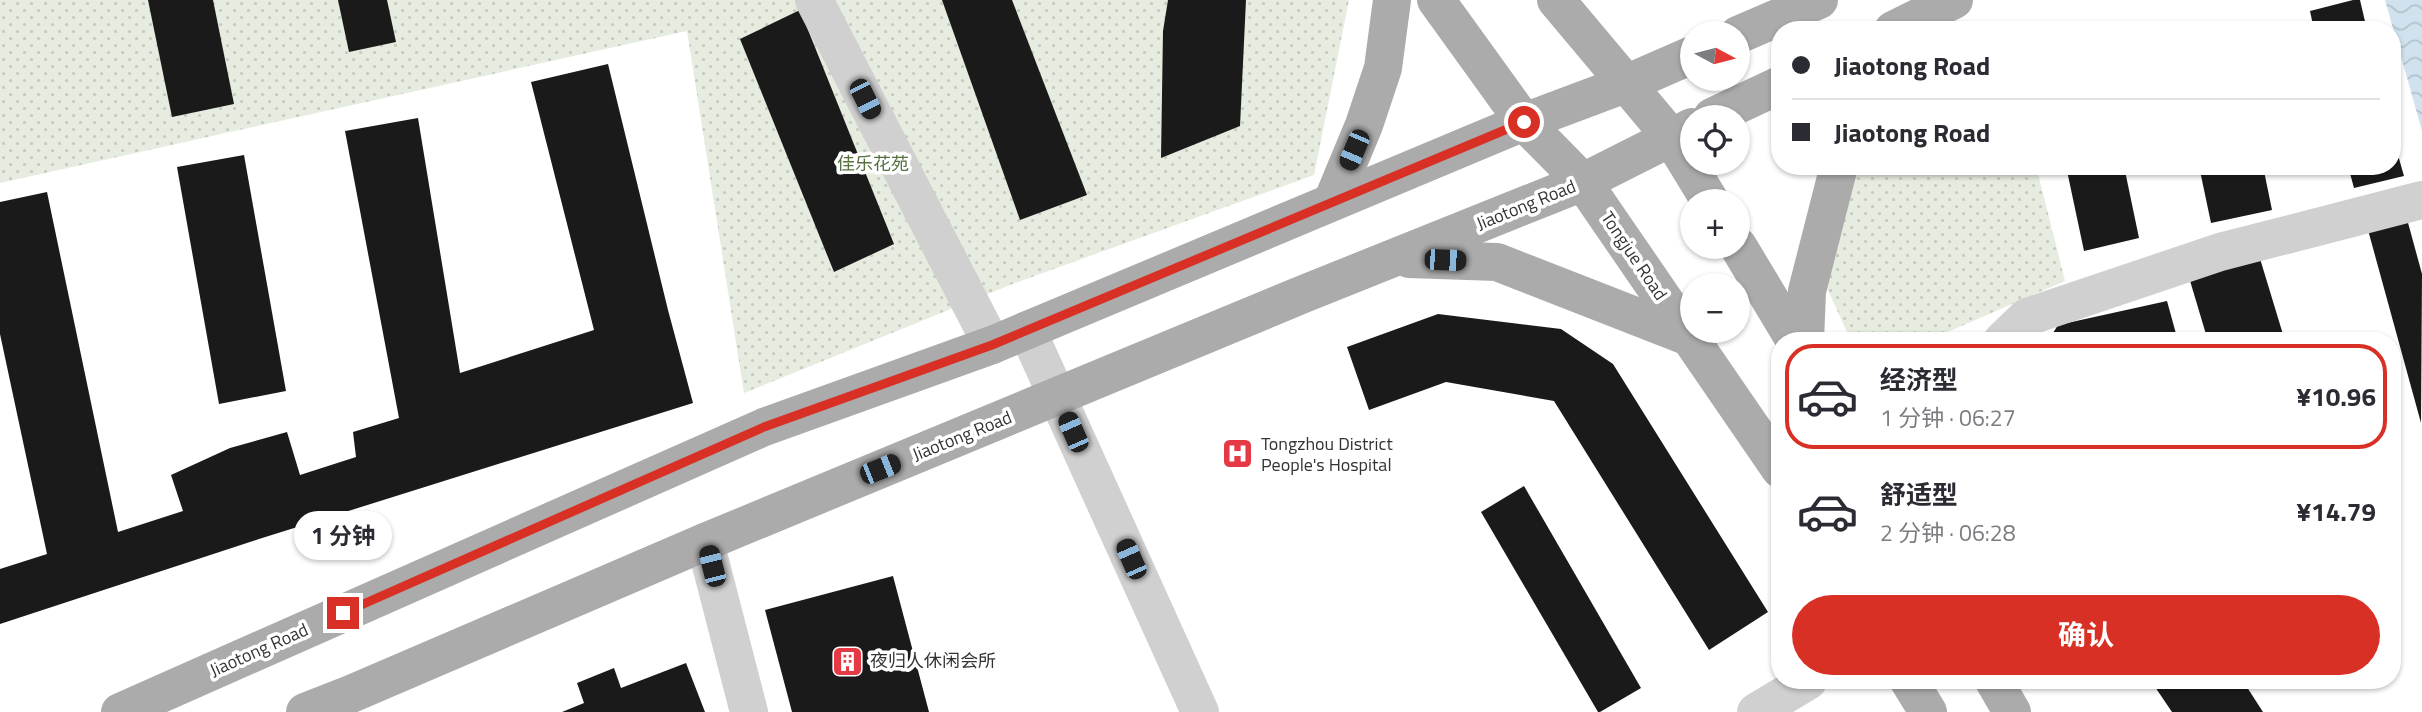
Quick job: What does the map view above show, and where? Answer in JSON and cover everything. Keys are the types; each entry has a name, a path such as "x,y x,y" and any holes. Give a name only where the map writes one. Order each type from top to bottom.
{"main road":[{"path":"1332,202 1364,125 1383,68 1392,0"},
{"path":"1436,0 1524,122"},
{"path":"1556,0 1628,83 1680,130"},
{"path":"1911,21 1954,0"},
{"path":"1750,29 1805,2"},
{"name":"Jiaotong Road","path":"120,712 764,427 992,345 1524,122 1680,60"},
{"path":"1738,105 1771,89"},
{"name":"Tongjue Road","path":"1524,122 1583,182 1680,324"},
{"name":"Jiaotong Road","path":"305,712 705,542 1583,182 1680,133"},
{"path":"1805,332 1807,291 1837,175"},
{"path":"1393,258 1497,262 1680,333"},
{"path":"1745,259 1790,332"},
{"name":"Tongjue Road","path":"1693,343 1771,456"},
{"path":"1914,689 1928,712"},
{"path":"1999,689 2012,712"}],"street":[{"path":"814,0 992,345"},
{"path":"2012,332 2027,317 2220,252 2418,201"},
{"path":"1027,330 1200,712"},
{"path":"705,542 749,712"},
{"path":"1768,709 1797,689"}],"green space":[{"name":"佳乐花苑","path":"0,0 1349,0 1314,175 1015,283 744,393 687,31 0,183"},
{"path":"1836,175 2038,175 2065,281 1948,332 1847,332 1813,257"}],"water":[{"path":"2385,0 2422,0 2422,131 2401,57 2401,21 2391,21"}],"building":[{"path":"148,0 213,0 234,104 172,117"},
{"path":"338,0 387,0 396,42 349,52"},
{"path":"942,0 1012,0 1087,195 1020,220"},
{"path":"1168,0 1246,0 1240,126 1161,158 1163,31"},
{"path":"2360,0 2365,21 2312,21 2310,11"},
{"path":"800,10 894,244 834,272 740,39"},
{"path":"608,64 693,403 259,539 0,624 0,569 47,554 0,334 0,202 47,192 118,532 183,511 171,475 230,448 287,432 300,475 356,457 353,432 399,418 345,131 418,118 460,373 594,330 531,82"},
{"path":"244,155 286,391 219,404 177,167"},
{"path":"2401,166 2404,176 2354,188 2350,175 2401,175"},
{"path":"2068,175 2126,175 2139,238 2084,251"},
{"path":"2201,175 2265,175 2272,210 2211,223"},
{"path":"2404,208 2422,274 2421,423 2401,350 2401,332 2396,332 2365,219"},
{"path":"2258,252 2282,332 2205,332 2188,274"},
{"path":"2167,301 2176,332 2054,332 2058,325"},
{"path":"1438,314 1561,329 1613,364 1768,612 1709,650 1554,401 1446,382 1369,410 1347,347"},
{"path":"1524,486 1641,688 1600,712 1481,512"},
{"name":"夜归人休闲会所","path":"893,576 929,712 792,712 765,610"},
{"path":"686,663 705,712 562,712 584,703 577,683 614,668 621,688"},
{"path":"2156,689 2248,689 2263,712 2172,712"}],"place":[{"name":"Tongzhou District People's Hospital","path":"1238,454"},
{"name":"夜归人休闲会所","path":"847,661"}],"route":[{"path":"343,613 764,427 992,345 1524,122"}]}
